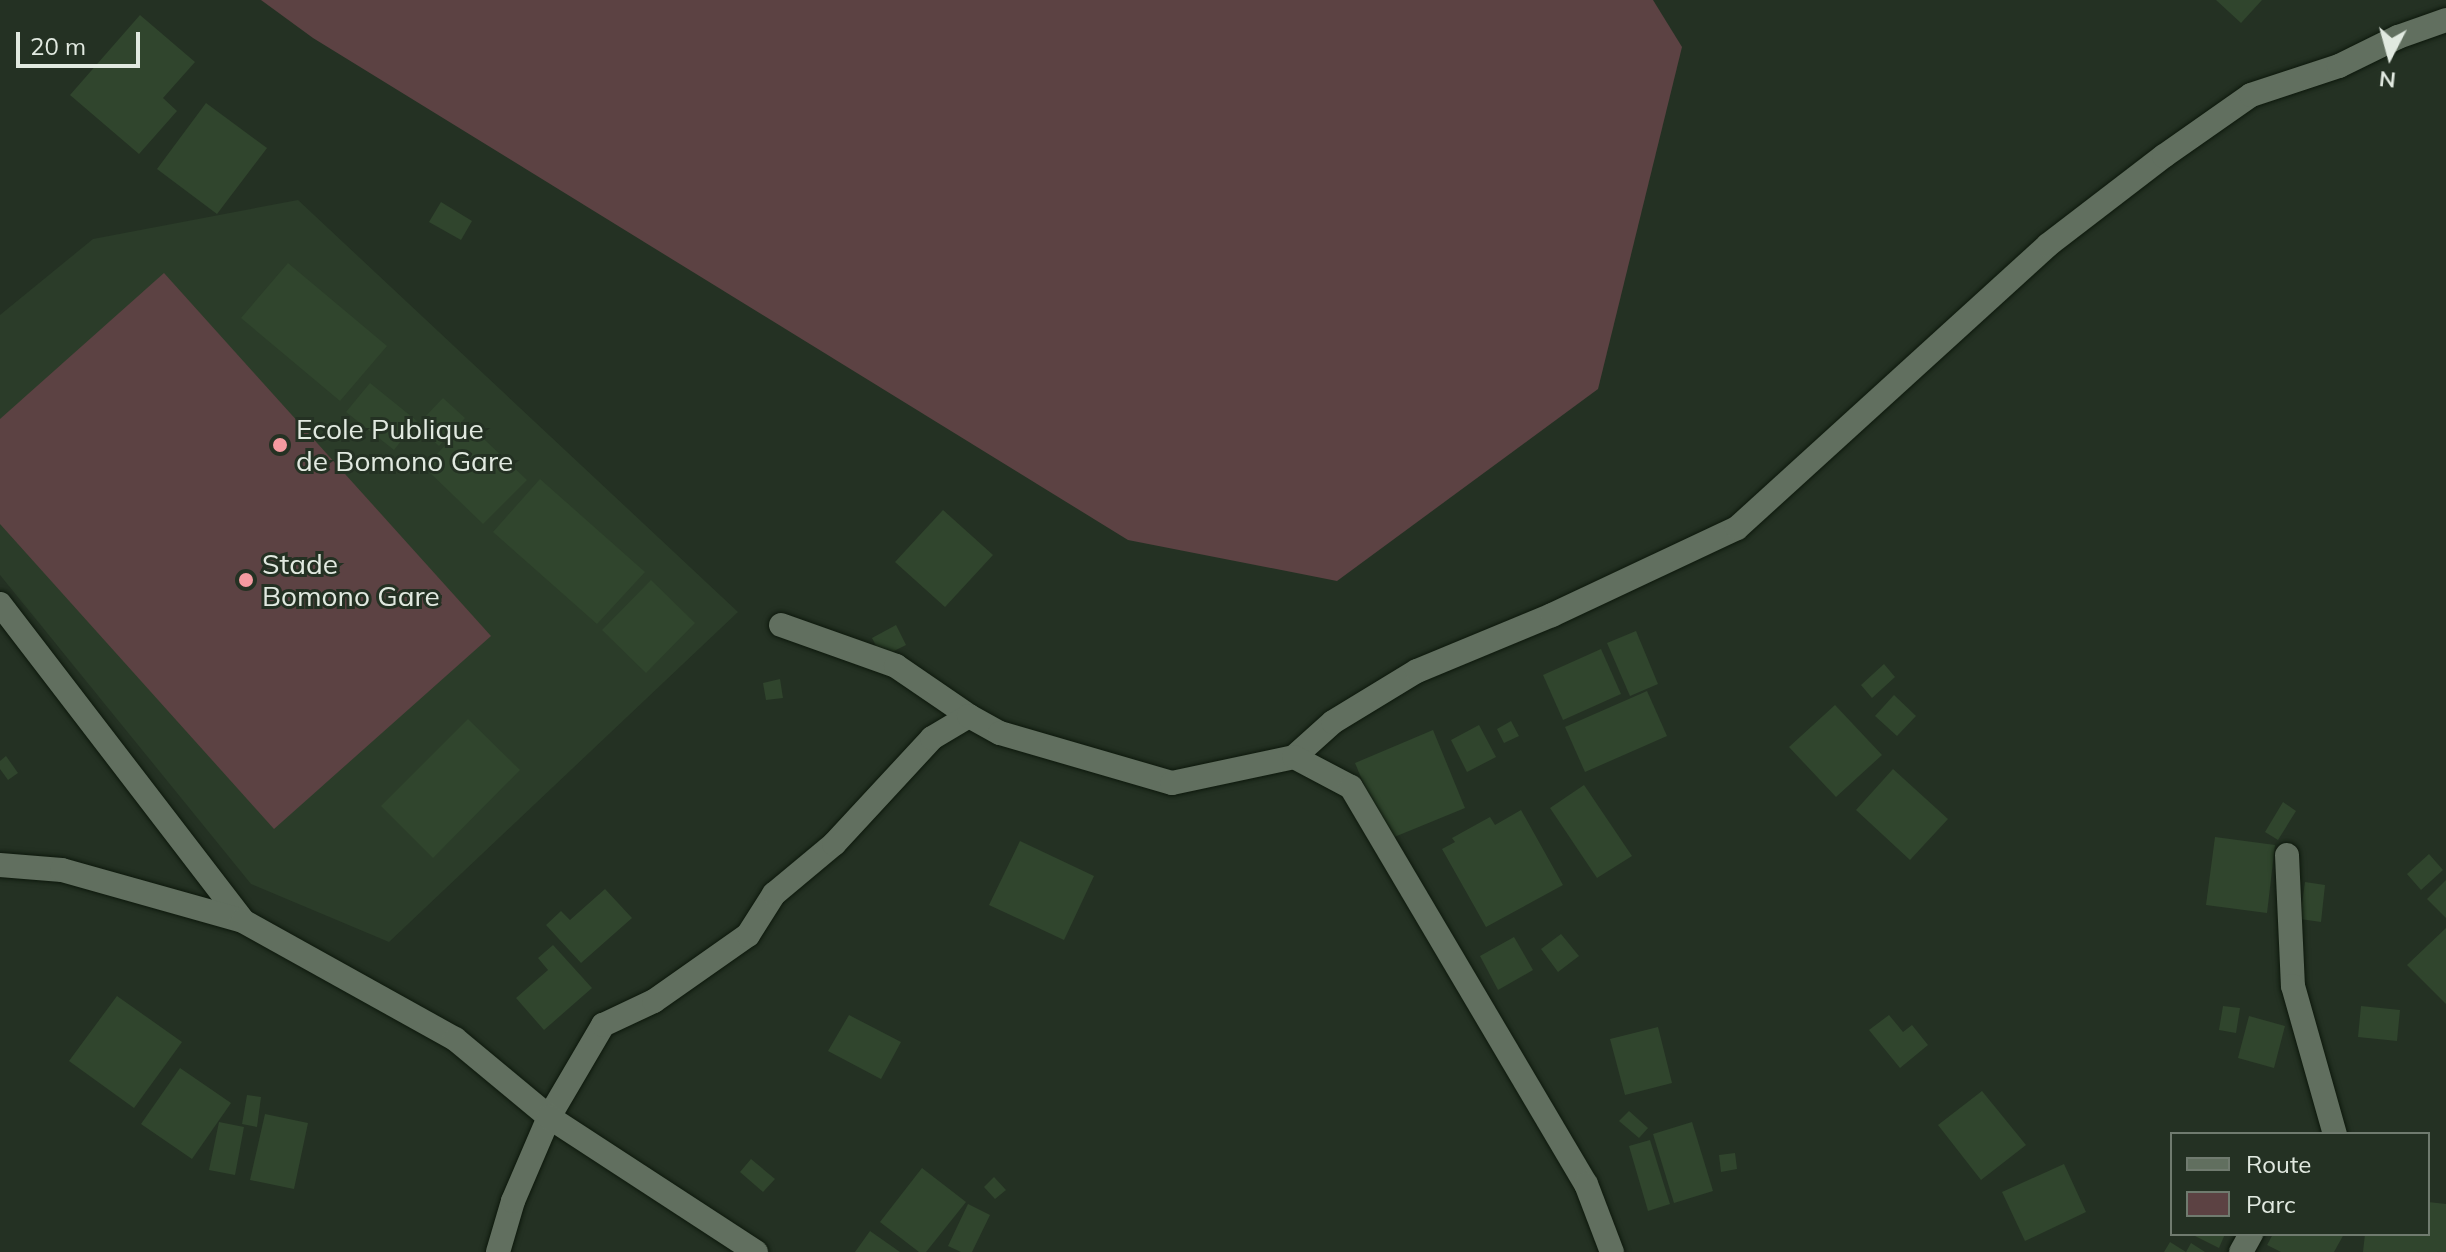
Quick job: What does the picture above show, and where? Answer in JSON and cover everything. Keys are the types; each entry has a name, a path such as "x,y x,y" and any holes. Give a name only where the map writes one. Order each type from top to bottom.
{"street":[{"path":"781,625 896,666 969,716 1000,733 1172,783 1294,757 1333,722 1417,671 1552,615 1737,528 2048,245 2176,148 2251,95 2339,66 2398,37 2446,20"},
{"path":"0,604 243,921"},
{"path":"498,1252 513,1201 549,1117 603,1025 654,1001 748,935 774,894 834,844 932,738 969,716"},
{"path":"1294,757 1351,787 1586,1184 1612,1252"},
{"path":"2287,855 2293,986 2334,1132"},
{"path":"0,865 62,870 243,921 455,1039 549,1117 756,1252"}],"shaded area":[{"name":"Ecole Publique de Bomono Gare","path":"298,200 738,612 389,942 251,884 0,575 0,315 93,239"}],"green space":[{"path":"261,0 1653,0 1682,47 1598,389 1337,581 1128,540 313,38"},
{"name":"Stade Bomono Gare","path":"164,273 491,636 274,829 0,524 0,419"}],"building":[{"path":"2216,0 2262,0 2241,23"},
{"path":"140,15 195,62 163,98 177,111 139,154 70,95"},
{"path":"206,103 267,148 217,214 157,169"},
{"path":"441,202 472,221 461,240 429,222"},
{"path":"288,263 387,346 340,401 241,318"},
{"path":"370,383 417,421 394,450 346,412"},
{"path":"443,398 465,418 439,446 422,431 427,424 422,420"},
{"path":"467,423 527,480 483,524 424,467"},
{"path":"540,479 645,572 597,624 493,532"},
{"path":"943,510 993,555 945,607 895,562"},
{"path":"651,580 695,623 646,673 602,630"},
{"path":"896,625 906,645 882,657 872,638"},
{"path":"1636,631 1658,684 1630,696 1607,643"},
{"path":"1601,649 1621,694 1563,720 1543,675"},
{"path":"1884,664 1895,677 1872,698 1861,685"},
{"path":"780,679 783,698 766,700 763,683"},
{"path":"1647,691 1667,736 1585,772 1565,727"},
{"path":"1894,695 1916,716 1897,736 1875,716"},
{"path":"1835,705 1882,755 1836,797 1789,747"},
{"path":"468,719 520,770 433,858 381,806"},
{"path":"1511,721 1519,736 1504,743 1497,729"},
{"path":"1479,725 1496,757 1467,772 1451,740"},
{"path":"1433,730 1465,808 1387,840 1355,763"},
{"path":"6,756 18,773 8,780 0,769 0,761"},
{"path":"1893,769 1948,819 1910,860 1856,810"},
{"path":"1584,785 1632,856 1597,878 1550,808"},
{"path":"2283,802 2296,811 2278,840 2265,832"},
{"path":"1521,810 1563,885 1486,927 1442,849 1455,842 1452,838 1490,817 1495,825"},
{"path":"2215,837 2275,845 2267,913 2206,905"},
{"path":"1020,841 1094,876 1064,940 989,905"},
{"path":"2429,854 2443,870 2421,890 2407,874"},
{"path":"2446,880 2446,918 2427,899"},
{"path":"2305,882 2325,885 2321,922 2300,919"},
{"path":"605,889 632,918 581,963 546,925 561,911 570,920"},
{"path":"2446,928 2446,1004 2407,965"},
{"path":"1561,934 1579,956 1558,972 1541,949"},
{"path":"1514,937 1533,970 1498,990 1480,956"},
{"path":"553,945 592,988 544,1030 516,998 548,970 538,958"},
{"path":"117,996 182,1042 134,1108 69,1061"},
{"path":"2223,1006 2240,1008 2236,1033 2219,1030"},
{"path":"2361,1006 2400,1010 2397,1041 2358,1037"},
{"path":"849,1015 901,1042 881,1079 828,1051"},
{"path":"1889,1015 1903,1032 1912,1025 1928,1045 1900,1068 1869,1030"},
{"path":"2249,1016 2285,1026 2274,1068 2238,1058"},
{"path":"1658,1027 1672,1083 1625,1095 1610,1039"},
{"path":"180,1068 231,1103 192,1159 141,1124"},
{"path":"1982,1091 2026,1145 1981,1180 1938,1125"},
{"path":"247,1095 261,1097 257,1127 242,1124"},
{"path":"1629,1111 1648,1128 1639,1138 1619,1121"},
{"path":"265,1114 308,1123 294,1189 250,1180"},
{"path":"219,1122 244,1127 235,1175 209,1170"},
{"path":"1692,1122 1713,1191 1674,1203 1653,1134"},
{"path":"1650,1140 1670,1204 1648,1211 1629,1146"},
{"path":"1735,1153 1737,1169 1721,1172 1719,1155"},
{"path":"751,1159 775,1179 763,1192 740,1172"},
{"path":"2064,1164 2086,1212 2025,1241 2002,1192"},
{"path":"922,1168 966,1202 926,1252 919,1252 880,1222"},
{"path":"994,1177 1006,1190 995,1199 984,1187"},
{"path":"2430,1202 2446,1204 2446,1252 2363,1252 2365,1236 2430,1236"},
{"path":"968,1204 990,1215 972,1252 961,1252 948,1246"},
{"path":"870,1231 900,1252 855,1252"},
{"path":"2195,1236 2224,1236 2219,1248"},
{"path":"2272,1236 2343,1236 2334,1252 2281,1252 2267,1245"},
{"path":"2170,1242 2186,1252 2164,1252"},
{"path":"2191,1243 2205,1252 2186,1252"}],"place":[{"name":"Ecole Publique de Bomono Gare","path":"280,445"},
{"name":"Stade Bomono Gare","path":"246,580"}]}
